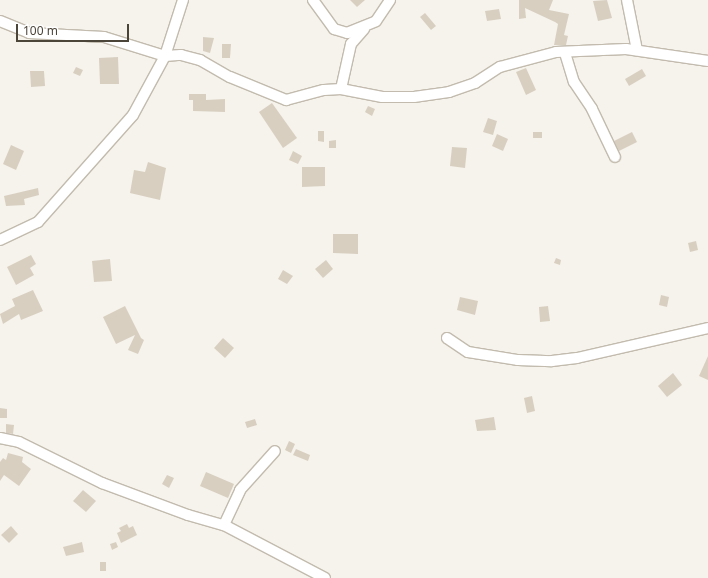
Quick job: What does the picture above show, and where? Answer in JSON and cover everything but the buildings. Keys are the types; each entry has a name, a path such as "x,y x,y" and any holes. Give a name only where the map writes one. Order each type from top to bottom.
{"street":[{"path":"0,240 38,222 133,115 165,56 183,0"},
{"path":"313,0 339,32 347,33 366,26 380,18 390,0"},
{"path":"626,0 637,50"},
{"path":"0,21 29,34 104,37 165,56 181,55 200,60 230,77 286,100 324,90 340,89 382,97 414,97 449,92 475,83 500,66 556,52 565,53 587,50 637,50 708,61"},
{"path":"340,89 351,44 366,26"},
{"path":"565,53 574,82 592,109 616,157"},
{"path":"447,338 468,352 518,360 552,361 577,358 708,328"},
{"path":"0,438 19,442 102,483 188,515 224,525 325,578"},
{"path":"224,525 240,490 275,451"}]}
